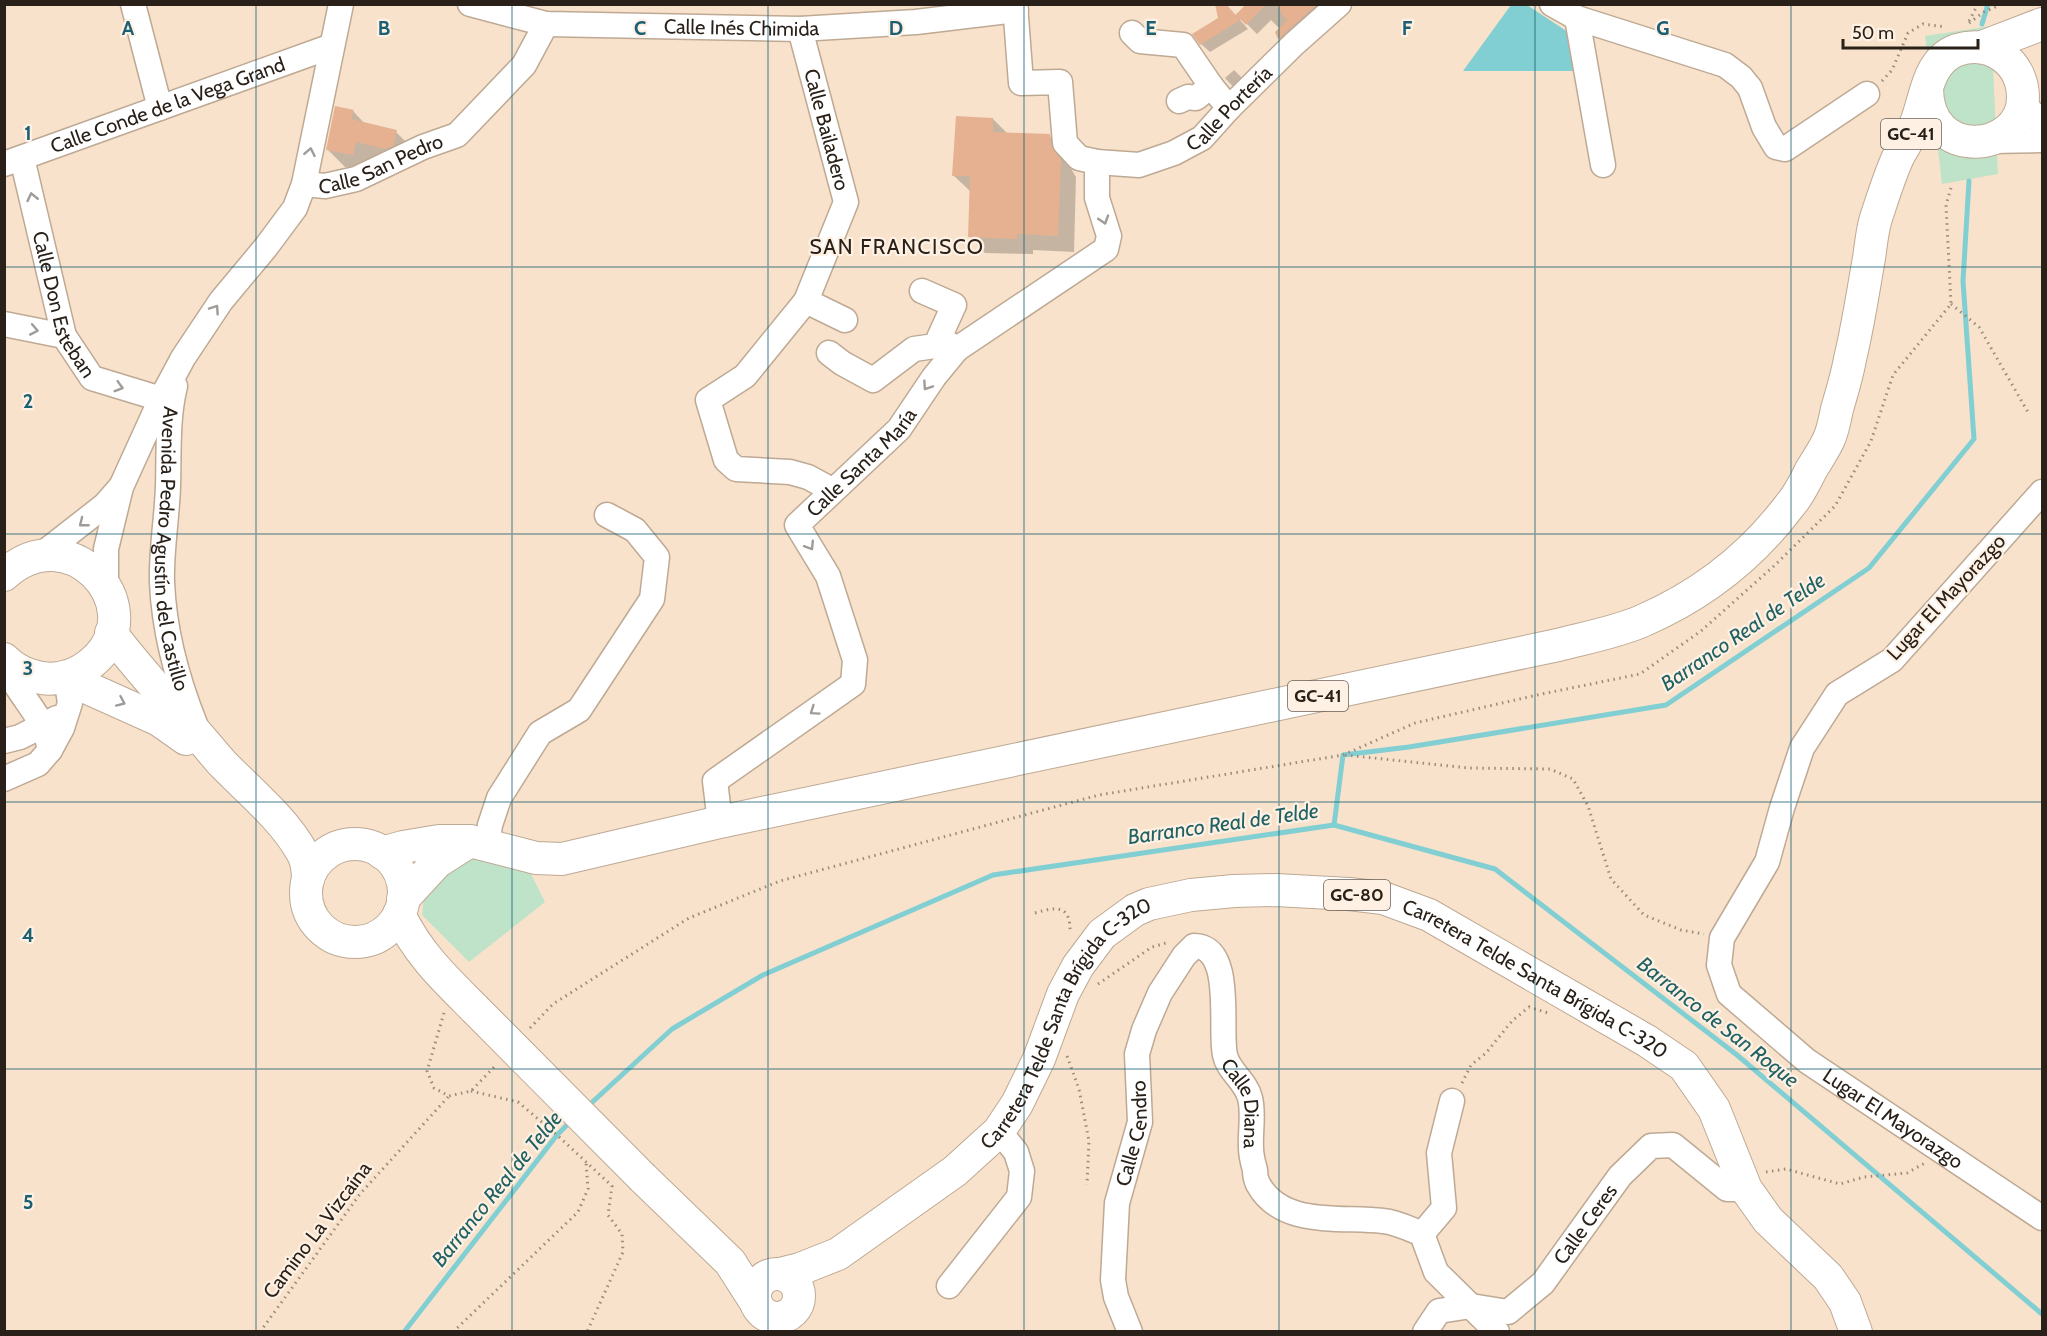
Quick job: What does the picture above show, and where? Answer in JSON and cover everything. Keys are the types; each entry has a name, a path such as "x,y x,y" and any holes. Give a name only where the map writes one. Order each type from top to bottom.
{"main road":[{"path":"1975,36 2002,55 2017,70 2033,113 2017,118 2005,132 1989,141 1971,143 1953,138 1941,129 1932,117 1927,103 1927,88 1932,73 1940,61 1953,52 1967,47 1975,36 2043,24"},
{"path":"2017,70 2043,36"},
{"name":"GC-41","path":"368,848 403,847 439,842 478,843 536,858 562,859 720,822 1558,645 1640,622 1696,594 1744,557 1792,504 1830,438 1851,357 1875,220 1898,157 1916,125 1927,88"},
{"name":"GC-41","path":"1890,178 1924,146 1953,138"},
{"path":"4,575 26,559 41,555 60,555 78,561 94,572 106,587 114,617 111,633 103,652 88,667 68,677 51,679 35,677 20,671 5,660"},
{"path":"111,633 129,657 220,760 275,816 302,852 308,867 306,894 308,908 315,922 326,932 354,941 369,939 381,934 391,926 401,907 437,862 478,843"},
{"path":"68,677 159,720 220,760"},
{"path":"275,816 368,848 392,862 403,886 401,907 417,947 443,977 730,1262 761,1315 774,1318 794,1315 799,1294 794,1281 777,1274 753,1271 730,1262"},
{"path":"308,879 314,865 325,854 338,847 368,848"},
{"name":"Carretera Telde Santa Brígida C-320","path":"777,1274 800,1269 838,1254 955,1171 999,1131 1017,1104 1039,1059 1063,994 1078,966 1102,934 1135,910 1149,904 1191,895 1276,890 1383,898 1429,915 1647,1041 1684,1066 1714,1109 1751,1177 1768,1220 1828,1277 1845,1302 1856,1332"},
{"path":"369,939 443,977"},
{"name":"Carretera Telde Santa Brígida C-320","path":"794,1315 838,1254"},
{"path":"761,1315 756,1287 760,1281 777,1274"}],"street":[{"name":"Avenida Pedro Agustín del Castillo","path":"106,587 106,549 121,487 161,399 183,358 221,301 295,208 304,184 341,4"},
{"name":"Calle Inés Chimida","path":"470,4 546,24 800,29 917,13 1015,7"},
{"name":"Calle Portería","path":"1097,162 1139,165 1174,153 1202,138 1294,44 1339,4"},
{"path":"1552,4 1577,18 1725,65 1741,77 1750,88 1764,127 1776,147 1785,149 1794,144 1867,94"},
{"path":"140,6 160,108"},
{"path":"1015,7 1021,83 1060,82 1065,143 1079,158 1097,162"},
{"path":"1577,18 1603,165"},
{"name":"Calle San Pedro","path":"304,184 324,186 356,178 423,147 457,135 524,65 546,24"},
{"name":"Calle Bailadero","path":"800,29 846,202 806,301 745,376 708,400 726,460 736,469 790,472 808,477 832,490"},
{"path":"1132,33 1140,41 1183,45 1229,108"},
{"name":"Calle Conde de la Vega Grand","path":"14,161 332,46"},
{"path":"1179,101 1188,97 1196,98 1211,86"},
{"path":"1989,141 2043,140"},
{"name":"Calle Don Esteban","path":"14,161 64,336 92,378 161,399"},
{"name":"Calle Santa María","path":"720,822 715,781 853,684 855,660 828,576 797,525 899,429 934,376 957,349 1106,249 1109,236 1097,198 1097,162"},
{"path":"922,291 954,305 939,338 957,349"},
{"path":"806,301 845,320"},
{"path":"4,324 64,336"},
{"path":"829,353 873,380 914,349 935,345 957,349"},
{"name":"Avenida Pedro Agustín del Castillo","path":"183,358 171,404 168,504 162,581 172,656 184,697 199,735"},
{"name":"Avenida Pedro Agustín del Castillo","path":"41,555 105,506 121,487"},
{"name":"Lugar El Mayorazgo","path":"2043,492 1892,660 1837,694 1802,748 1767,862 1722,938 1719,965 1729,994 1807,1061 2043,1218"},
{"path":"478,843 490,825 499,798 540,733 579,710 652,599 657,558 636,530 607,515"},
{"path":"5,660 15,683 35,710 47,735 50,750"},
{"path":"4,779 38,764 50,750 62,728 70,703 68,677"},
{"path":"12,739 43,726 68,711"},
{"name":"Calle Diana","path":"1194,946 1206,949 1213,956 1220,971 1225,1058 1251,1099 1251,1148 1257,1182 1273,1203 1307,1217 1386,1221 1422,1234"},
{"name":"Calle Cendro","path":"1130,1332 1116,1297 1113,1280 1117,1203 1140,1122 1137,1054 1144,1030 1160,993 1184,956 1194,946"},
{"path":"1452,1101 1439,1153 1444,1208 1422,1234 1436,1272 1497,1332"},
{"path":"949,1286 1019,1197 1022,1172 1016,1152 999,1131"},
{"name":"Calle Ceres","path":"1425,1332 1439,1311 1471,1306 1508,1312 1544,1283 1620,1176 1651,1146 1673,1145 1727,1188 1751,1177"}],"path":[{"path":"1975,36 1984,12 2001,4"},
{"path":"1867,94 1878,86 1892,70 1908,33 1923,24 1948,27"},
{"path":"528,1030 553,1004 689,918 780,881 1099,795 1343,755 1415,723 1640,674 1701,631 1774,566 1835,506 1871,441 1893,375 1951,304 1946,205 1951,188"},
{"path":"1951,304 1979,327 2029,414"},
{"path":"1343,755 1469,768 1550,769 1573,779 1588,806 1611,879 1644,915 1681,930 1722,938"},
{"path":"1035,914 1053,907 1065,911 1070,918 1070,941"},
{"path":"1092,991 1099,983 1152,946 1184,939 1194,946"},
{"path":"443,977 434,1044 427,1071 434,1088 449,1096 471,1091 518,1102 612,1186 608,1215 622,1234 623,1252 587,1332"},
{"path":"1452,1101 1471,1065 1486,1053 1512,1021 1529,1007 1551,1015"},
{"path":"1066,1051 1080,1089 1089,1141 1087,1185"},
{"path":"471,1091 504,1056"},
{"name":"Camino La Vizcaína","path":"260,1332 360,1194 449,1096"},
{"path":"1751,1177 1786,1169 1840,1184 1864,1178 1907,1173 1921,1166 1941,1149"},
{"path":"453,1332 578,1212 588,1189 586,1162"}],"green space":[{"path":"1991,26 1998,174 1942,184 1925,36"},
{"path":"473,856 527,866 545,902 469,962 422,915 425,890"}],"water":[{"path":"1511,5 1527,5 1568,32 1573,71 1463,71"}],"building":[{"path":"1215,4 1226,4 1240,20 1200,45 1192,34 1218,18"},
{"path":"1246,4 1266,4 1246,25 1236,15"},
{"path":"1275,4 1317,4 1278,39 1275,32 1287,21"},
{"path":"335,106 354,110 351,119 397,130 393,146 385,149 356,142 353,155 326,150"},
{"path":"956,116 993,118 993,132 1050,134 1051,145 1061,159 1058,236 1017,234 1017,239 968,237 970,176 952,176"}],"waterway":[{"name":"Barranco Real de Telde","path":"1982,24 1988,4"},
{"name":"Barranco Real de Telde","path":"1334,825 1343,755 1409,747 1666,705 1869,568 1974,439 1963,281 1969,181"},
{"name":"Barranco de San Roque","path":"587,1107 672,1029 763,975 993,875 1334,825 1495,869 1737,1055 2042,1314"},
{"name":"Barranco Real de Telde","path":"404,1332 557,1135 571,1121"}],"district":[{"name":"SAN FRANCISCO","path":"897,247"}]}
